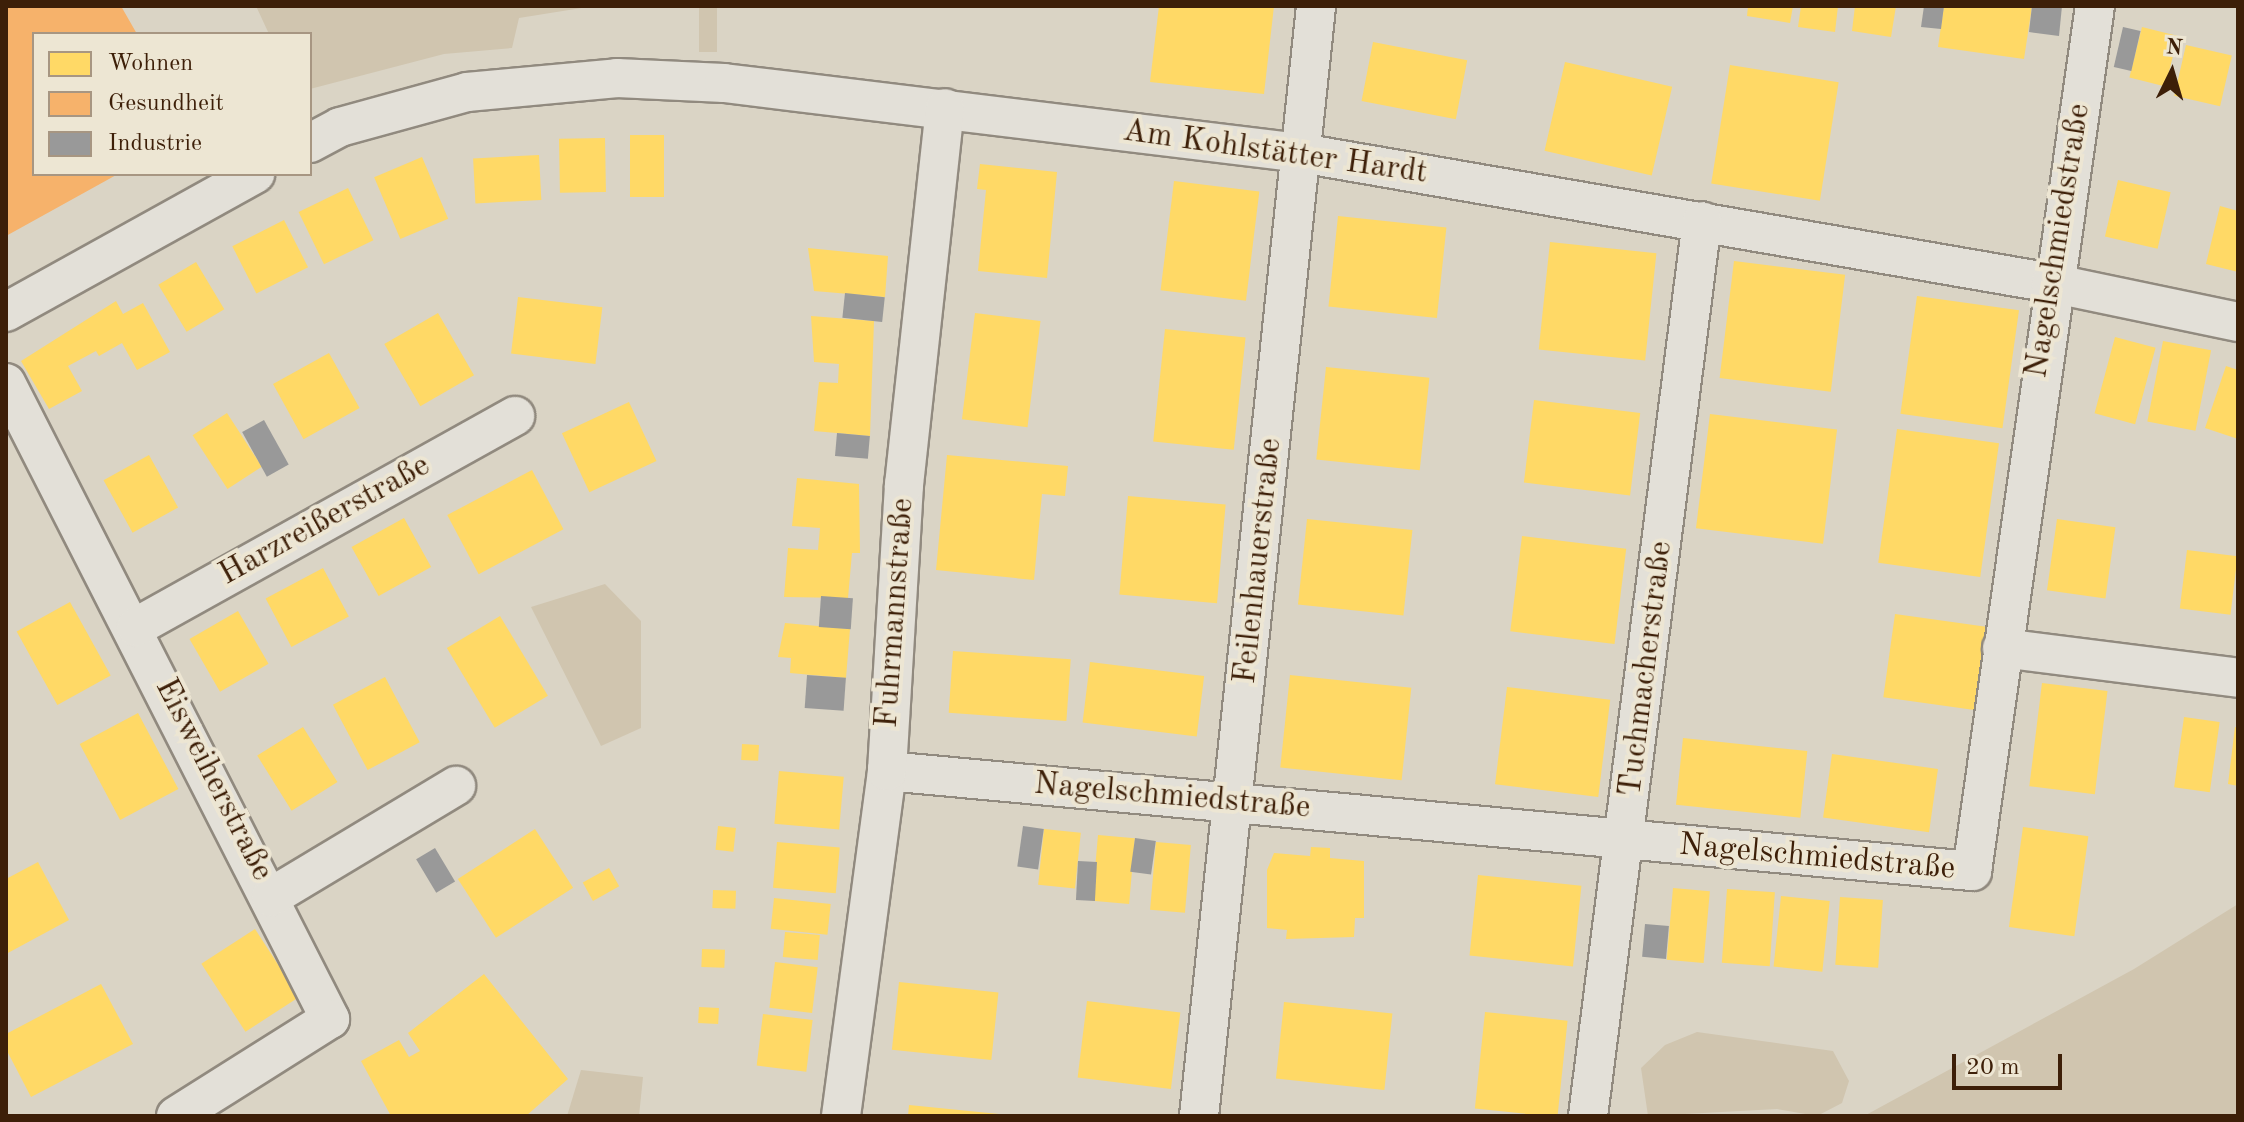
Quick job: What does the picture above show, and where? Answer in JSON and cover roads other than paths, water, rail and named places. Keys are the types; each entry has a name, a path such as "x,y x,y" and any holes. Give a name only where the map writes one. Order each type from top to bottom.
{"street":[{"name":"Feilenhauerstraße","path":"1199,1116 1316,6"},
{"name":"Nagelschmiedstraße","path":"887,771 1626,842 1972,871 2051,283 2095,6"},
{"name":"Am Kohlstätter Hardt","path":"312,142 340,127 467,92 617,78 945,108 1301,153 2051,283 2238,322"},
{"name":"Fuhrmannstraße","path":"841,1116 887,771 904,485 945,108"},
{"path":"6,312 251,176"},
{"name":"Tuchmacherstraße","path":"1588,1116 1626,842 1702,221"},
{"name":"Eisweiherstraße","path":"6,383 136,627 330,1019 176,1116"},
{"name":"Harzreißerstraße","path":"136,627 515,416"},
{"path":"2002,648 2238,678"},
{"path":"271,897 456,786"}]}
